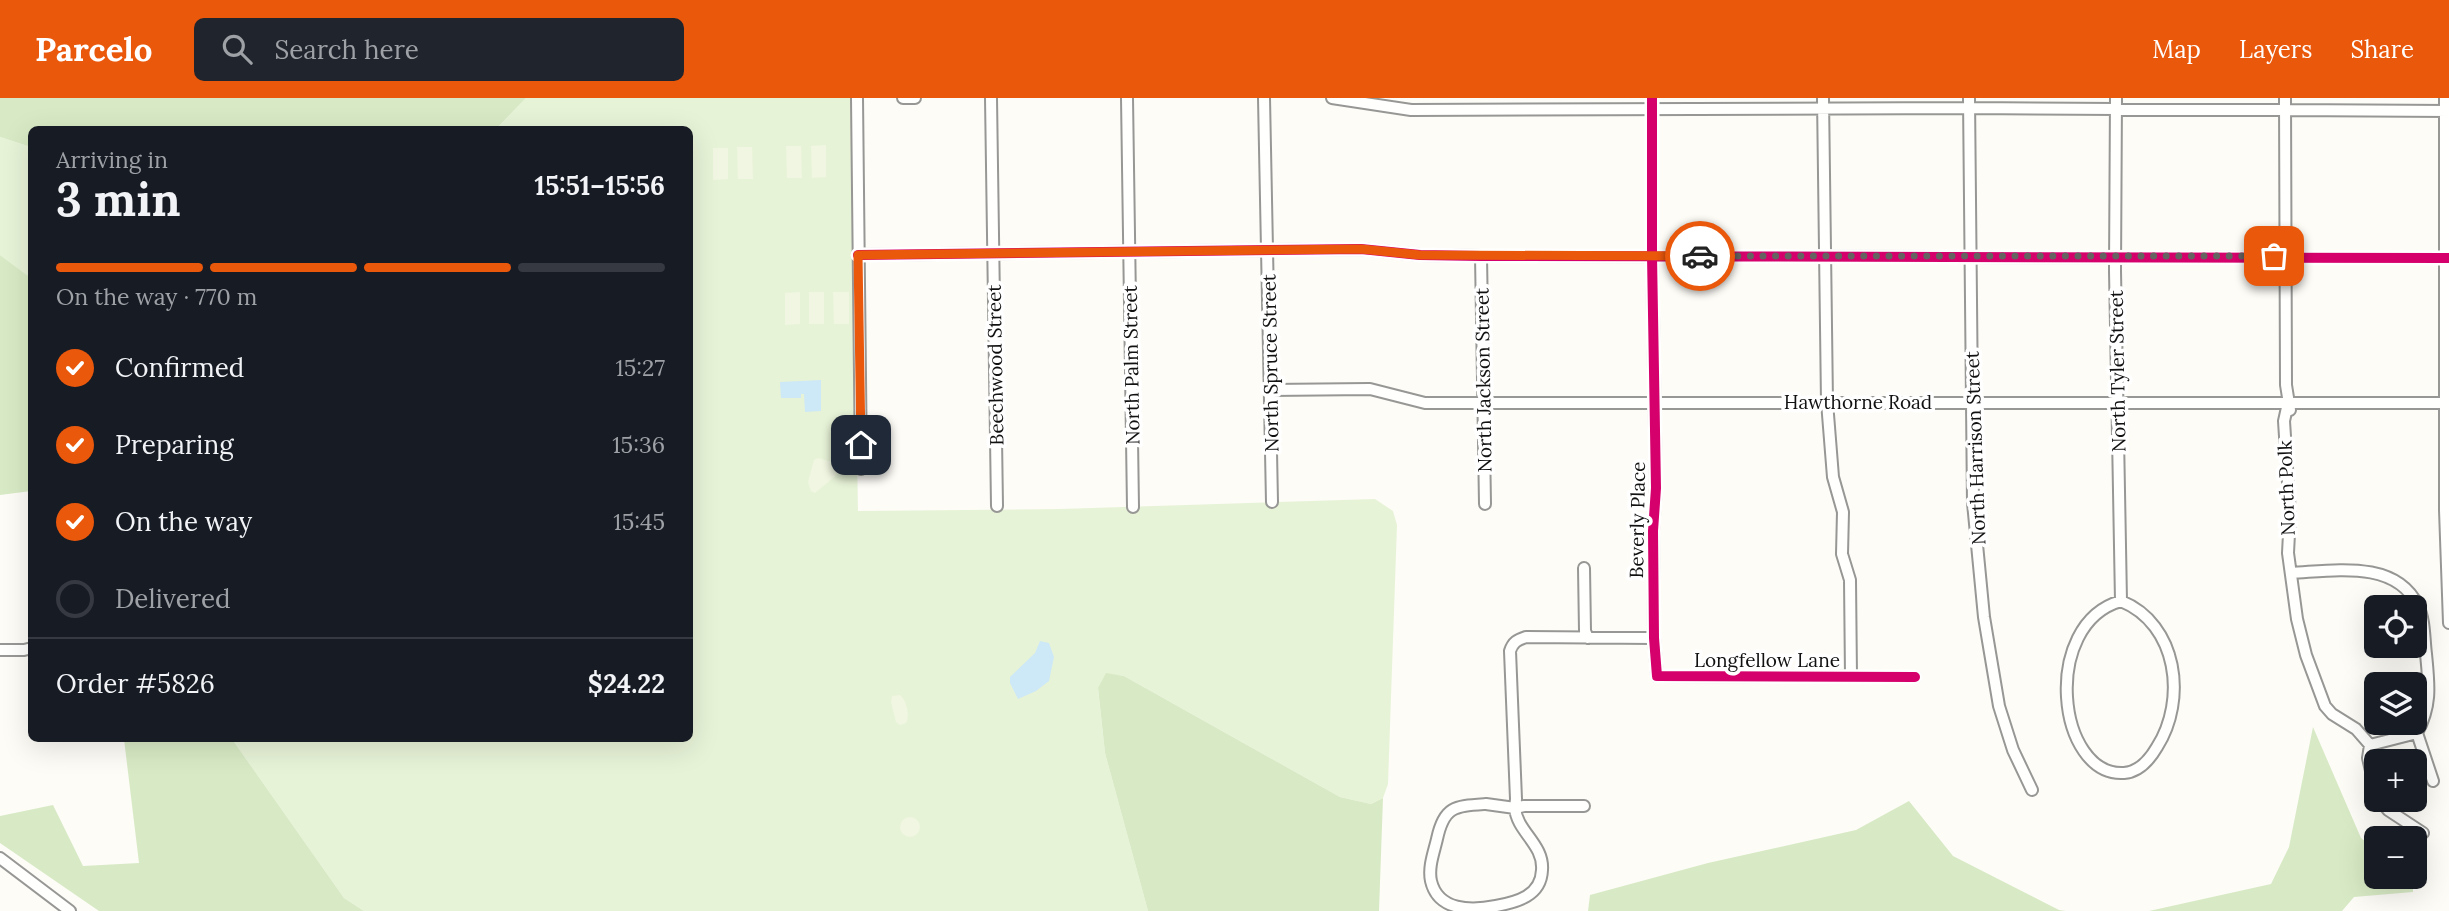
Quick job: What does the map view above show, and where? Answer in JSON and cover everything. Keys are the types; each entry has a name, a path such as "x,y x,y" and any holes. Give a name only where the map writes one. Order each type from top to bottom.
{"street":[{"path":"857,98 861,469"},
{"path":"903,98 915,98"},
{"name":"Beechwood Street","path":"991,98 998,506"},
{"name":"North Palm Street","path":"1127,98 1133,507"},
{"name":"North Spruce Street","path":"1264,98 1272,502"},
{"path":"1332,98 1411,110 1482,104 1969,103 2285,104 2447,111"},
{"path":"2445,98 2449,623"},
{"name":"Beverly Place","path":"1652,103 1656,488 1653,531 1654,638"},
{"path":"1823,103 1827,402 1833,477 1843,512 1842,554 1850,580 1851,676"},
{"name":"North Harrison Street","path":"1969,103 1973,503 1986,630 2000,706 2013,750 2032,790"},
{"name":"North Tyler Street","path":"2116,104 2115,256 2121,601"},
{"name":"North Polk","path":"2285,104 2288,403 2284,421 2284,450 2287,461 2295,609 2306,655 2325,706 2332,714 2356,729 2370,746"},
{"path":"858,255 1361,249 1420,255 1481,256 2447,258"},
{"name":"North Jackson Street","path":"1481,256 1485,503"},
{"name":"Hawthorne Road","path":"1270,390 1370,389 1419,402 1484,403 2447,403"},
{"path":"1584,568 1585,631 1588,638"},
{"path":"2291,573 2371,572 2393,580 2413,597 2422,615 2429,684 2427,711"},
{"path":"2121,601 2140,611 2158,631 2170,658 2175,686 2171,719 2163,738 2143,764 2124,773 2105,770 2088,754 2072,726 2066,691 2068,664 2081,633 2098,612 2121,601"},
{"path":"1584,806 1515,808 1486,804 1462,805 1445,814 1439,827 1430,871 1433,888 1443,902 1461,910 1480,909 1516,902 1534,891 1541,876 1542,864 1536,845 1517,818 1515,808 1512,646 1526,637 1654,638"},
{"name":"Longfellow Lane","path":"1654,638 1657,676 1915,677"},
{"path":"0,650 28,649"},
{"path":"2370,749 2370,746 2410,735"},
{"path":"2418,735 2432,781"},
{"path":"2391,812 2412,826"},
{"path":"0,858 70,911"}],"green space":[{"path":"0,98 526,98 499,126 28,126 28,146 0,137"},
{"path":"526,98 851,98 858,511 1060,509 1375,499 1393,511 1397,525 1388,784 1383,798 1371,804 1340,797 1124,676 1106,674 1098,689 1105,753 1148,911 364,911 344,898 234,742 693,742 693,126 499,126"},
{"path":"0,137 28,146 28,277 0,255"},
{"path":"826,145 826,177 812,178 811,146"},
{"path":"786,146 801,146 802,178 787,178"},
{"path":"737,147 752,147 753,179 738,179"},
{"path":"713,148 728,148 728,179 713,180"},
{"path":"0,255 28,276 28,491 0,495"},
{"path":"800,292 800,324 785,325 785,293"},
{"path":"809,292 824,292 824,324 809,324"},
{"path":"833,292 849,292 849,324 834,324"},
{"path":"818,458 836,463 839,473 815,493 811,491 808,482 814,460"},
{"path":"1106,673 1124,676 1340,797 1371,804 1383,798 1379,911 1148,911 1105,753 1098,688"},
{"path":"900,695 906,705 908,717 906,723 900,725 896,722 891,702 892,696"},
{"path":"2313,727 2364,840 2364,889 2413,889 2413,892 2354,897 2342,911 2149,911 2271,884 2289,847"},
{"path":"124,742 234,742 344,898 364,911 99,911 0,843 0,816 53,805 83,866 139,863"},
{"path":"1909,801 1953,856 2059,910 2066,911 1588,911 1590,895 1708,863 1856,830"},
{"path":"910,817 917,820 920,827 917,834 910,837 903,834 900,827 903,820"}],"water":[{"path":"821,380 821,411 805,412 804,394 801,394 801,398 781,398 780,382"},
{"path":"1040,641 1049,643 1054,657 1049,681 1036,691 1018,699 1010,677 1035,653"}],"cycle path":[{"path":"1652,98 1656,488 1653,531 1657,676 1915,677"},
{"path":"858,255 1361,249 1420,255 1481,256 2449,258"}],"way so far":[{"path":"1700,256 2274,256"}],"route":[{"path":"861,445 858,255 1361,249 1420,255 1700,256"}]}
